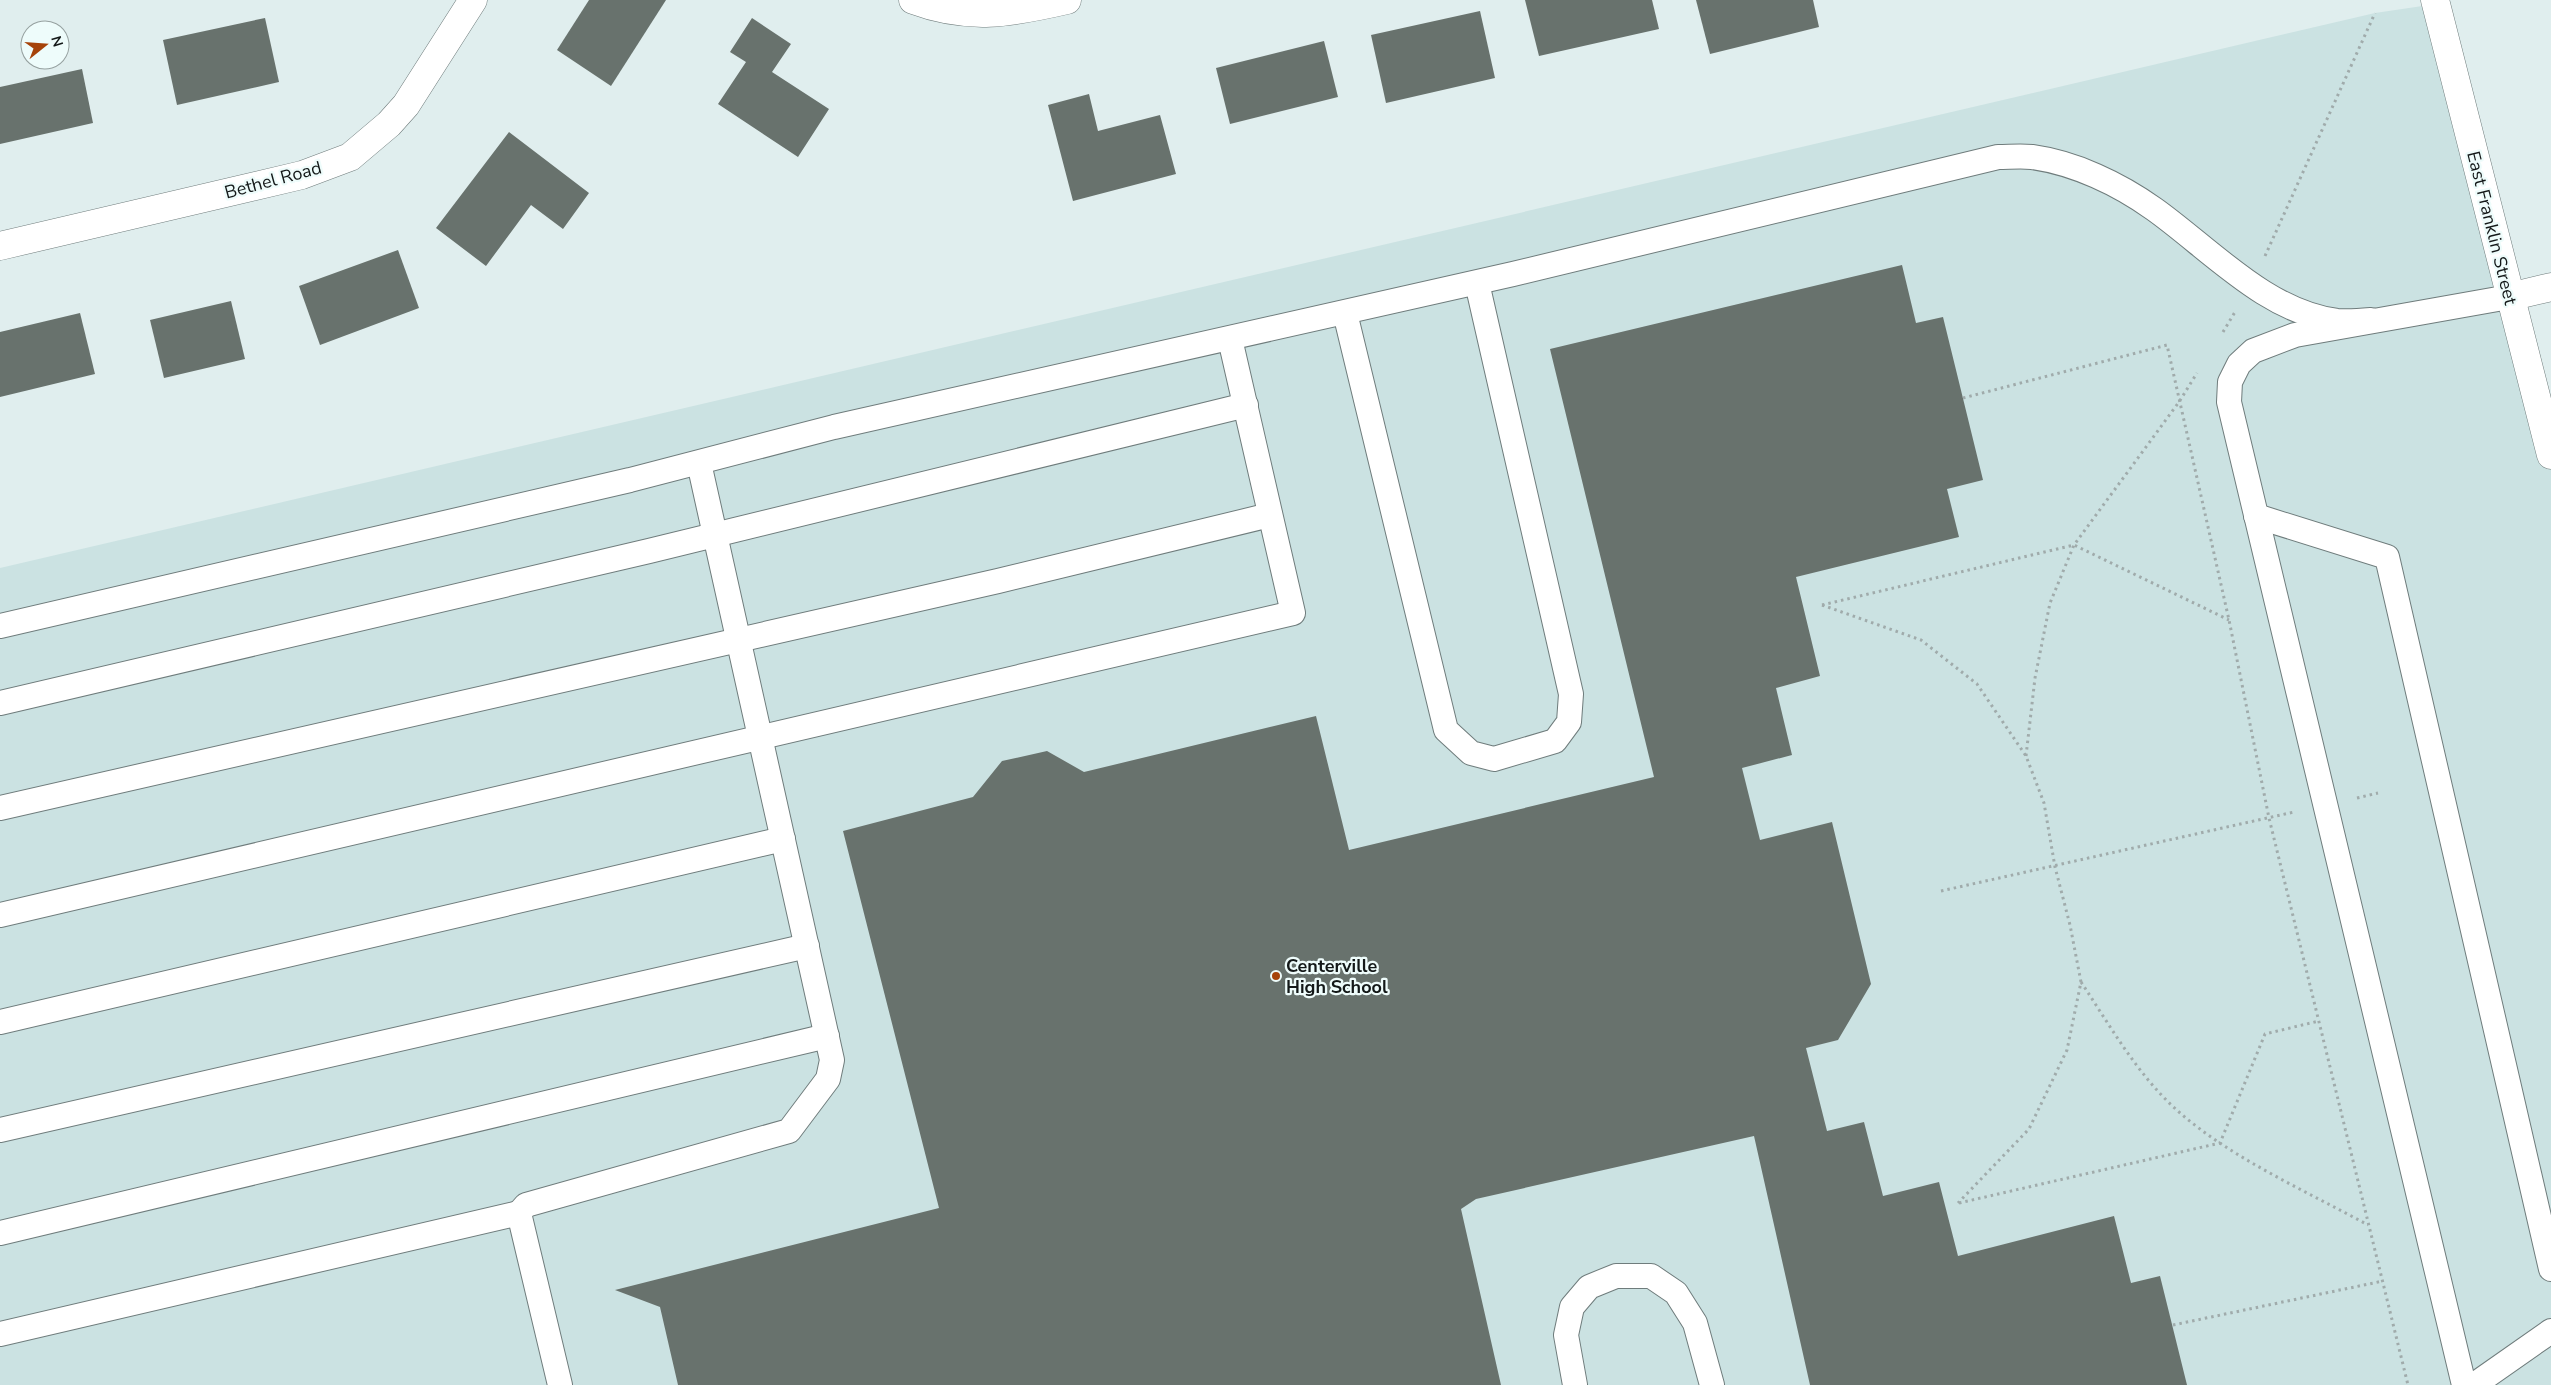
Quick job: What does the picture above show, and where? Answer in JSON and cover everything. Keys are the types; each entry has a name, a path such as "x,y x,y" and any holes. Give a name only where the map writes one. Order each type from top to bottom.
{"street":[{"name":"Bethel Road","path":"0,246 302,175 350,156 389,124 406,105 473,0"},
{"path":"913,0 972,14 1012,12 1067,0"},
{"name":"East Franklin Street","path":"2434,0 2551,455"},
{"path":"2509,297 2551,287"}],"lane":[{"path":"0,626 699,463 834,428 1071,373 1345,313 1998,157 2032,157 2066,165 2112,183 2154,209 2208,253 2252,284 2306,313 2338,321 2371,320"},
{"path":"1345,313 1446,730 1471,753 1494,759 1555,740 1569,722 1571,694 1477,282"},
{"path":"2464,1385 2229,402 2230,382 2239,364 2252,351 2295,335 2509,297"},
{"path":"0,915 1293,613 1230,339"},
{"path":"0,703 716,535 1246,405"},
{"path":"0,1334 519,1213 526,1205 789,1130 807,1110 828,1079 832,1060 699,463"},
{"path":"0,808 998,581 1270,515"},
{"path":"2256,516 2387,557 2551,1269"},
{"path":"0,1022 783,839"},
{"path":"0,1130 807,946"},
{"path":"0,1233 827,1036"},
{"path":"519,1213 560,1385"},
{"path":"1575,1385 1566,1335 1572,1307 1589,1287 1616,1276 1652,1276 1676,1293 1696,1323 1712,1385"},
{"path":"2474,1385 2551,1331"}],"path":[{"path":"2221,334 2252,284 2375,13"},
{"path":"1963,398 2167,345 2229,620 2269,818 2408,1385"},
{"path":"2026,756 2035,678 2050,603 2074,545 2179,402 2200,368"},
{"path":"2229,620 2074,545 1822,605 1921,640 1978,684 2026,756 2044,803 2055,867 2070,925 2081,982 2136,1066 2178,1112 2220,1143 2368,1224"},
{"path":"2351,799 2378,793"},
{"path":"1941,891 2296,812"},
{"path":"2081,982 2067,1050 2029,1129 1958,1204 2220,1143"},
{"path":"2220,1143 2265,1034 2319,1021"},
{"path":"2172,1325 2383,1280"}],"shaded area":[{"name":"Centerville High School","path":"2436,4 2551,455 2551,1385 0,1385 0,568 2375,13"}],"building":[{"path":"589,0 666,0 611,86 557,50"},
{"path":"1525,0 1652,0 1659,29 1539,56"},
{"path":"1696,0 1813,0 1819,27 1710,54"},
{"path":"1480,11 1495,78 1386,103 1371,35"},
{"path":"265,18 279,82 177,105 163,40"},
{"path":"752,18 791,44 772,72 829,109 798,157 718,104 746,62 730,52"},
{"path":"1324,41 1338,97 1230,124 1216,68"},
{"path":"82,69 93,123 0,144 0,87"},
{"path":"1089,94 1098,131 1160,115 1176,174 1073,201 1048,105"},
{"path":"509,132 589,193 563,229 531,205 486,266 436,228"},
{"path":"398,250 419,308 320,345 299,286"},
{"name":"Centerville High School","path":"1902,265 1916,323 1943,317 1983,480 1947,489 1959,537 1796,577 1820,676 1776,688 1792,755 1742,768 1760,840 1832,822 1871,984 1838,1040 1806,1048 1827,1131 1864,1122 1883,1196 1939,1182 1958,1256 2114,1216 2131,1283 2160,1276 2187,1385 1810,1385 1754,1136 1476,1199 1461,1209 1501,1385 678,1385 660,1307 615,1290 939,1208 843,831 973,797 1002,761 1047,751 1084,772 1316,716 1349,850 1654,777 1550,349"},
{"path":"231,301 245,359 164,378 150,320"},
{"path":"80,313 95,374 0,397 0,332"}],"place":[{"name":"Centerville High School","path":"1276,976"}]}
